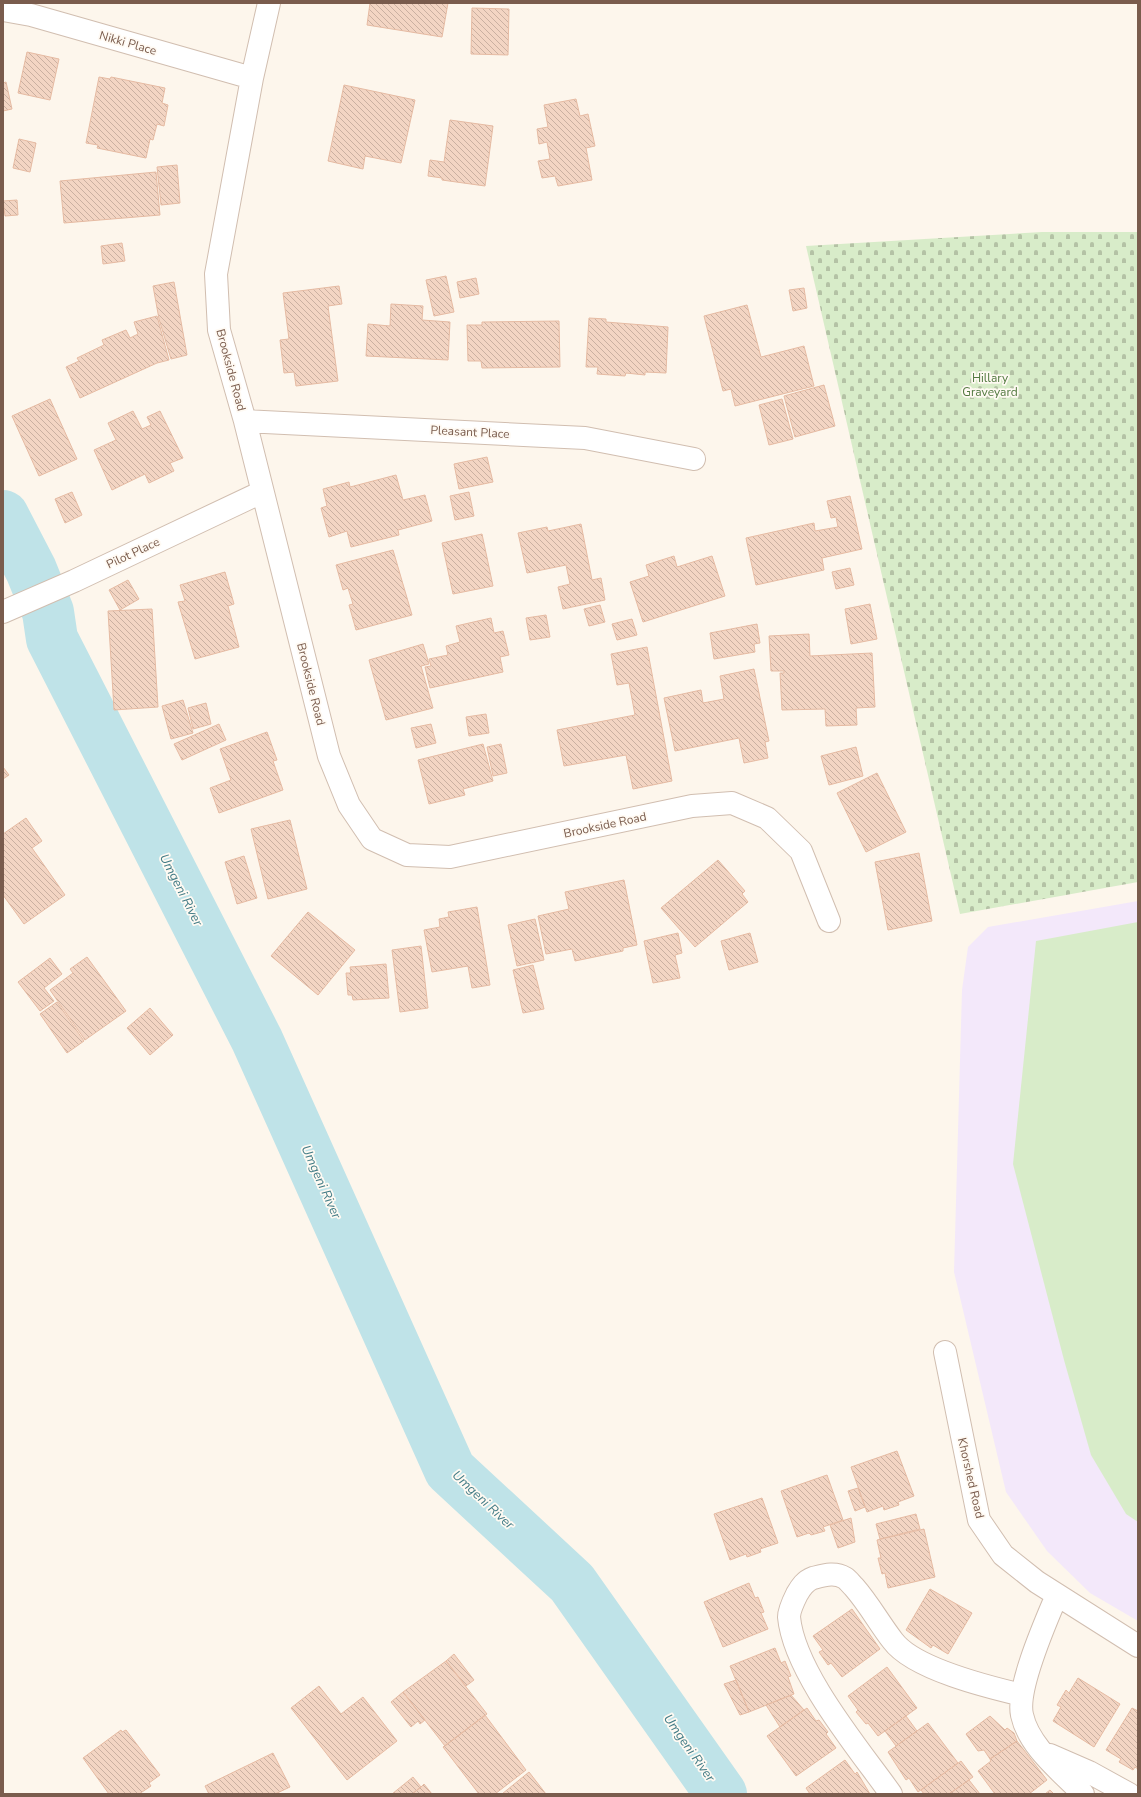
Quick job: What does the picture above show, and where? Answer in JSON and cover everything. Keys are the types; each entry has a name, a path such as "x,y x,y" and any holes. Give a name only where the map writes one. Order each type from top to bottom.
{"street":[{"name":"Brookside Road","path":"270,3 252,78 216,274 219,330 245,421 329,756 349,805 372,839 407,855 450,857 692,806 732,803 767,818 801,851 830,921"},
{"name":"Nikki Place","path":"3,10 31,16 252,78"},
{"name":"Pleasant Place","path":"245,421 585,438 694,459"},
{"name":"Pilot Place","path":"3,612 74,581 262,492"},
{"name":"Khorshed Road","path":"945,1352 979,1520 1003,1555 1037,1582 1138,1646"},
{"path":"890,1794 822,1697 798,1653 789,1616 801,1586 811,1579 831,1573 846,1578 864,1598 894,1643 910,1656 933,1667 991,1688 1022,1695"},
{"path":"1057,1595 1035,1646 1022,1695 1021,1714 1028,1732 1040,1750 1083,1794"},
{"path":"1040,1750 1090,1772 1129,1794"}],"shaded area":[{"path":"1138,901 1138,1621 1090,1593 1047,1551 1006,1492 954,1272 962,990 968,947 988,927"}],"green space":[{"name":"Hillary Graveyard","path":"1042,232 1138,232 1138,882 960,914 806,246"},
{"path":"1138,922 1138,1522 1126,1514 1091,1455 1064,1360 1013,1164 1036,941"}],"building":[{"path":"370,3 448,3 442,37 367,25"},
{"path":"472,8 509,9 508,55 471,54"},
{"path":"27,52 59,59 50,100 18,93"},
{"path":"99,77 110,79 111,77 165,88 162,103 168,105 164,126 157,124 153,140 150,139 146,158 97,148 98,145 86,143"},
{"path":"6,82 12,109 3,111 3,83"},
{"path":"344,85 415,100 401,163 365,156 363,169 328,161"},
{"path":"576,99 580,116 588,114 595,146 586,148 592,180 558,186 555,176 542,178 538,161 550,159 547,142 539,144 537,129 548,127 544,105"},
{"path":"450,120 493,126 485,186 442,180 442,178 428,176 430,160 444,162"},
{"path":"19,139 36,143 30,172 13,168"},
{"path":"177,165 180,203 161,205 157,167"},
{"path":"156,172 160,215 64,223 60,181"},
{"path":"17,200 18,215 5,216 3,201"},
{"path":"122,243 125,261 103,264 101,246"},
{"path":"446,276 454,312 434,316 426,280"},
{"path":"476,278 479,294 460,298 457,282"},
{"path":"174,282 187,355 171,359 159,319 153,286"},
{"path":"339,286 342,304 328,306 338,381 296,386 294,372 284,373 280,340 289,339 283,293"},
{"path":"804,288 807,308 793,311 789,290"},
{"path":"391,304 423,306 422,320 450,322 448,360 366,356 368,324 390,326"},
{"path":"747,305 761,357 804,346 814,386 735,406 731,389 723,391 704,316"},
{"path":"157,316 169,360 157,363 80,398 66,367 79,361 77,358 104,345 102,340 126,330 130,338 138,334 134,322"},
{"path":"589,318 606,319 606,322 668,327 666,373 645,372 645,375 626,373 625,376 597,374 598,367 586,367"},
{"path":"559,321 560,367 482,368 481,361 468,361 467,325 482,325 482,322"},
{"path":"824,385 835,426 795,437 784,396"},
{"path":"50,399 77,459 39,476 12,416"},
{"path":"782,399 793,439 769,445 759,405"},
{"path":"133,411 142,429 151,425 147,417 160,411 183,458 170,463 174,471 149,483 145,474 112,490 94,450 116,440 108,423"},
{"path":"487,457 493,482 459,489 454,464"},
{"path":"396,475 403,500 425,495 432,521 398,530 399,535 351,547 347,531 329,537 321,508 327,506 323,489 349,482 350,487"},
{"path":"72,492 82,515 65,523 55,499"},
{"path":"469,492 474,516 455,520 450,496"},
{"path":"850,496 862,549 822,558 824,570 756,585 746,538 814,523 815,531 838,527 836,517 831,518 827,501"},
{"path":"581,524 592,580 601,578 605,600 563,609 558,587 570,584 566,565 527,573 518,533 547,527 548,531"},
{"path":"482,534 493,586 453,594 442,543"},
{"path":"393,550 412,615 356,630 349,605 353,604 348,588 343,590 336,565"},
{"path":"674,556 677,567 712,556 725,596 643,622 630,582 649,576 646,565"},
{"path":"850,568 854,585 836,589 832,572"},
{"path":"225,572 234,604 228,606 239,647 195,659 178,602 185,601 180,585"},
{"path":"128,580 139,599 120,610 109,590"},
{"path":"870,604 877,639 851,644 845,609"},
{"path":"600,605 605,622 589,626 584,609"},
{"path":"152,609 158,707 114,710 108,611"},
{"path":"546,615 550,637 530,640 526,618"},
{"path":"491,618 494,633 503,631 509,655 500,657 503,672 430,688 425,667 431,666 429,659 448,655 446,646 460,642 456,626"},
{"path":"632,619 637,635 617,640 612,624"},
{"path":"757,624 760,643 754,644 755,652 714,659 710,633"},
{"path":"809,634 810,656 872,653 875,707 856,708 857,725 826,726 825,709 782,710 780,673 784,673 784,671 771,671 769,636"},
{"path":"423,644 429,664 421,666 433,708 386,720 369,660"},
{"path":"647,647 672,781 633,789 626,755 564,766 557,730 635,715 629,683 617,685 611,654"},
{"path":"754,669 769,741 765,742 768,758 744,763 739,738 675,751 664,698 701,690 703,703 724,699 720,676"},
{"path":"183,700 193,733 171,739 162,706"},
{"path":"206,703 211,724 193,729 188,708"},
{"path":"486,714 489,733 469,736 466,717"},
{"path":"219,724 226,740 182,760 174,744"},
{"path":"431,724 436,743 416,748 411,728"},
{"path":"267,732 277,760 273,761 283,790 219,813 210,788 231,780 220,749"},
{"path":"483,744 493,781 463,789 465,795 429,804 418,760"},
{"path":"501,744 507,773 493,776 487,747"},
{"path":"856,747 863,776 829,785 821,756"},
{"path":"3,767 9,775 3,779"},
{"path":"877,773 906,832 866,852 837,793"},
{"path":"26,818 42,841 32,848 65,895 24,924 3,895 3,834"},
{"path":"290,820 307,889 268,899 251,829"},
{"path":"919,853 932,921 888,930 875,862"},
{"path":"244,856 257,898 237,904 225,862"},
{"path":"718,860 745,891 742,894 748,902 695,947 661,908"},
{"path":"624,880 637,945 623,948 623,951 575,961 572,949 546,954 538,916 569,909 565,892"},
{"path":"477,907 490,985 472,988 468,966 432,972 424,930 440,927 439,919 449,917 448,912"},
{"path":"308,912 355,950 318,995 271,956"},
{"path":"535,919 544,960 517,966 508,925"},
{"path":"678,933 682,953 675,955 680,978 653,983 644,941"},
{"path":"750,933 758,962 729,970 721,941"},
{"path":"421,946 428,1008 400,1012 392,950"},
{"path":"87,957 126,1011 85,1040 50,990 73,973 70,969"},
{"path":"50,958 62,974 44,988 54,1001 40,1011 18,982"},
{"path":"386,964 389,998 353,1000 352,995 348,995 346,973 351,973 350,967"},
{"path":"533,965 544,1009 523,1013 513,970"},
{"path":"57,1002 84,1041 67,1053 40,1014"},
{"path":"150,1008 173,1035 150,1055 127,1028"},
{"path":"897,1451 914,1496 898,1502 899,1505 884,1510 883,1506 867,1512 851,1467"},
{"path":"827,1475 843,1520 823,1527 825,1531 811,1535 809,1533 797,1537 781,1491"},
{"path":"858,1488 865,1507 855,1511 848,1491"},
{"path":"762,1498 778,1543 760,1549 761,1552 747,1557 746,1554 730,1560 714,1514"},
{"path":"916,1514 920,1529 880,1539 876,1524"},
{"path":"851,1518 855,1542 838,1548 830,1525"},
{"path":"924,1529 935,1577 888,1588 885,1573 882,1574 878,1558 881,1558 877,1540"},
{"path":"749,1583 755,1598 758,1597 764,1612 761,1613 768,1629 723,1647 704,1602"},
{"path":"930,1589 972,1613 948,1654 933,1645 931,1648 906,1630"},
{"path":"852,1609 880,1649 842,1677 831,1663 828,1665 819,1652 823,1650 813,1636"},
{"path":"775,1648 781,1663 785,1661 791,1676 788,1677 794,1694 749,1712 730,1666"},
{"path":"454,1654 474,1680 466,1686 446,1661"},
{"path":"446,1661 487,1714 445,1746 403,1692"},
{"path":"887,1667 917,1708 878,1736 868,1723 866,1724 856,1712 858,1710 848,1696"},
{"path":"1078,1678 1120,1704 1094,1747 1053,1721 1061,1707 1057,1705 1066,1690 1069,1693"},
{"path":"736,1680 749,1712 740,1715 724,1684"},
{"path":"319,1686 341,1714 363,1697 397,1741 347,1780 291,1708"},
{"path":"403,1692 425,1720 420,1724 418,1721 411,1727 391,1702"},
{"path":"791,1695 804,1710 780,1727 766,1705"},
{"path":"807,1708 816,1721 819,1720 828,1732 826,1734 836,1748 796,1776 767,1736"},
{"path":"1132,1708 1138,1711 1138,1769 1135,1767 1133,1770 1119,1762 1121,1759 1106,1750"},
{"path":"485,1715 526,1770 495,1794 479,1794 443,1747"},
{"path":"906,1716 917,1731 896,1746 885,1731"},
{"path":"990,1716 1005,1730 1007,1728 1014,1733 1017,1741 990,1759 984,1750 978,1751 966,1734"},
{"path":"928,1723 958,1763 918,1792 909,1778 906,1780 888,1752"},
{"path":"121,1730 122,1732 126,1730 160,1775 149,1783 151,1786 139,1794 109,1794 83,1758"},
{"path":"1017,1741 1047,1780 1029,1794 995,1794 978,1771 991,1761 990,1759"},
{"path":"273,1753 290,1787 275,1794 209,1794 205,1786"},
{"path":"845,1760 855,1774 857,1772 870,1794 810,1794 806,1788"},
{"path":"961,1761 973,1777 949,1794 924,1794 921,1790"},
{"path":"529,1772 546,1794 502,1794"},
{"path":"413,1777 421,1787 412,1794 392,1794"},
{"path":"969,1780 980,1794 949,1794"},
{"path":"424,1784 432,1794 412,1794 421,1787"},
{"path":"1050,1790 1054,1794 1045,1794"}],"waterway":[{"name":"Umgeni River","path":"3,516 31,570 48,612 52,639 257,1040 450,1470 572,1583 721,1794"}]}
